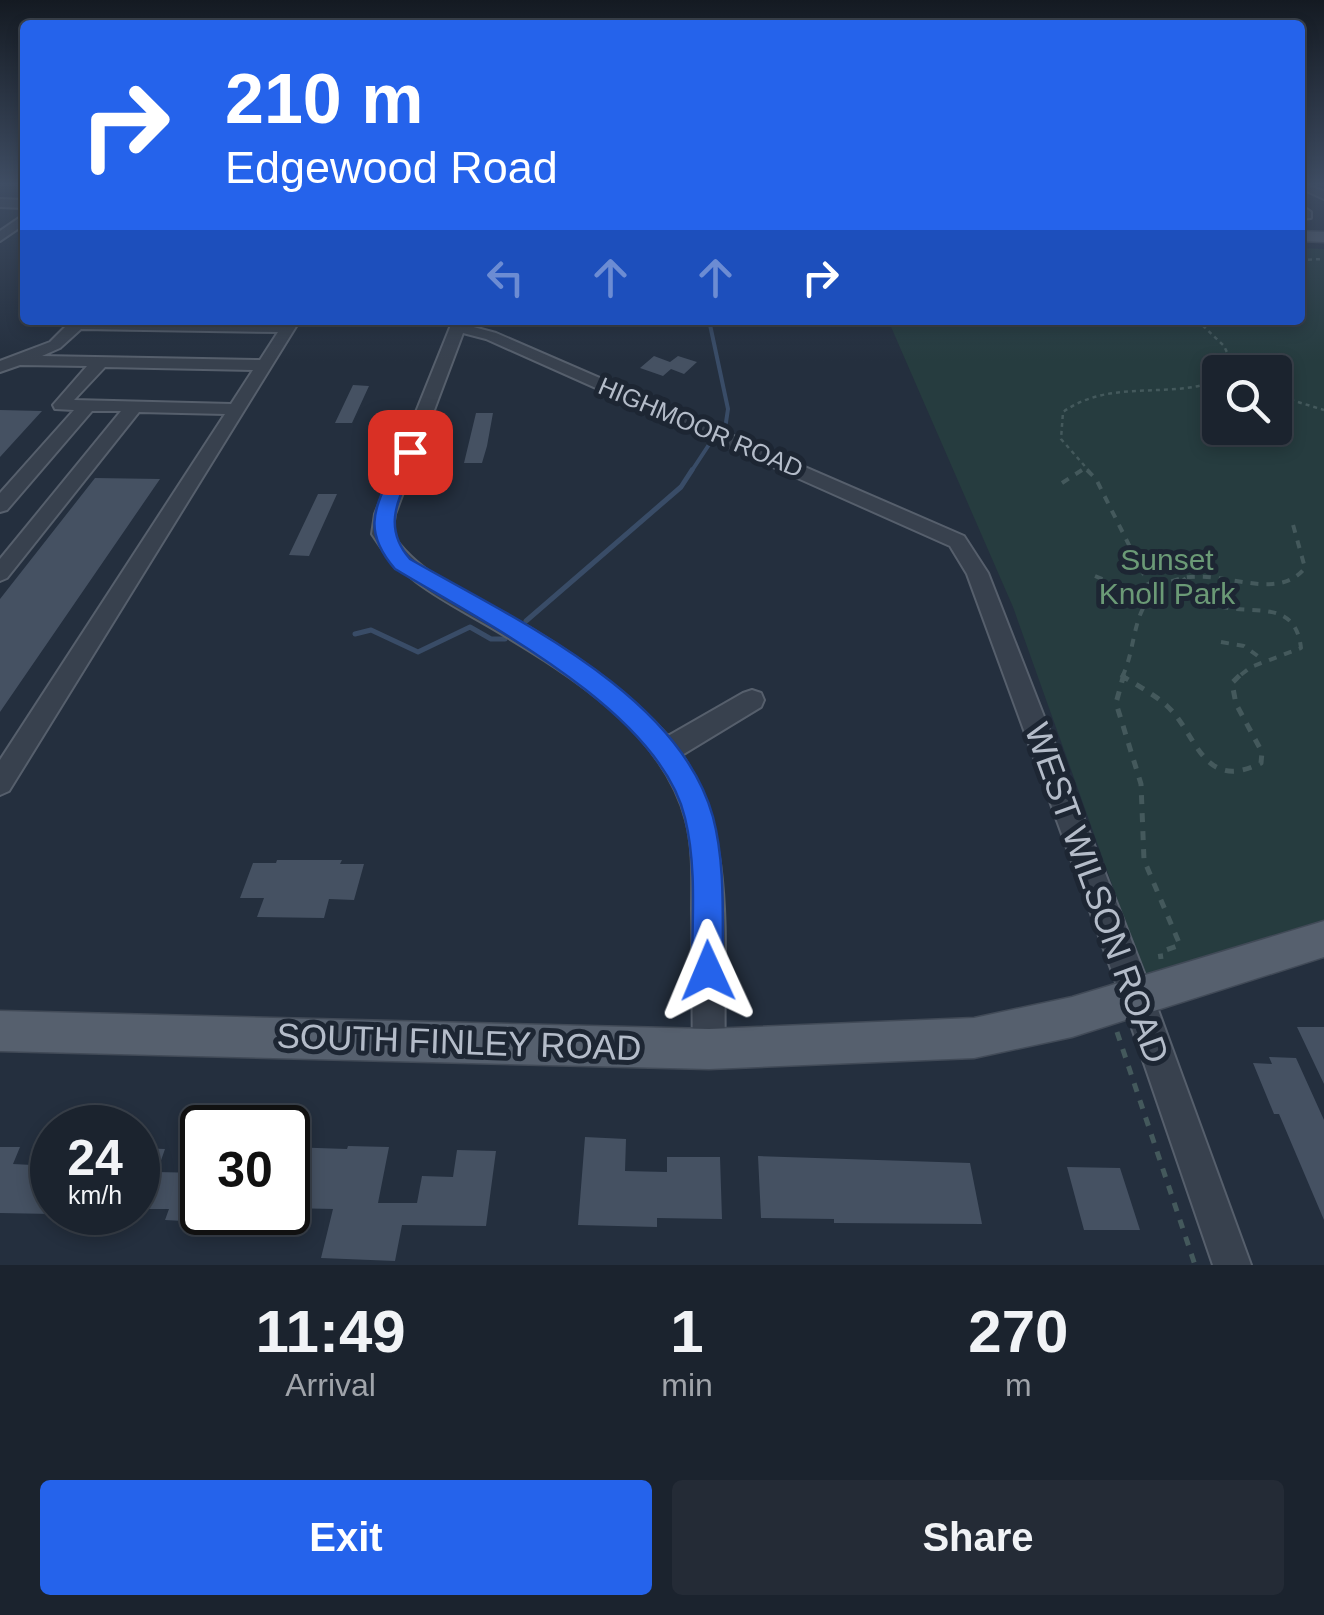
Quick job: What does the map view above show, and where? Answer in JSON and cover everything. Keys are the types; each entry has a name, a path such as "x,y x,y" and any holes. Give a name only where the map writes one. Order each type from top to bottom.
{"main road":[{"name":"SOUTH FINLEY ROAD","path":"0,1031 709,1049 974,1038 1072,1017 1150,983 1324,939"}],"street":[{"path":"0,367 55,345 76,325"},
{"path":"0,783 290,325"},
{"path":"457,325 386,514 382,534 402,564 552,652 614,699 664,752 682,778 698,815 706,854 709,1049"},
{"name":"HIGHMOOR ROAD","path":"463,325 943,532"},
{"path":"18,360 264,365"},
{"path":"100,362 60,405 237,408"},
{"path":"0,505 87,406"},
{"path":"0,573 134,406"},
{"name":"WEST WILSON ROAD","path":"943,532 956,541 978,573 1150,983 1232,1265"},
{"path":"664,752 752,700"}],"path":[{"path":"1203,325 1227,355"},
{"path":"1154,595 1096,479 1070,454 1061,438 1063,412 1077,401 1116,390 1202,386"},
{"path":"1292,400 1324,410"},
{"path":"1062,483 1085,468"},
{"path":"1150,983 1160,952 1180,945 1144,858 1142,788 1116,702 1121,675 1132,654 1138,615 1154,595 1183,578 1215,575 1278,587 1296,581 1306,568 1292,521"},
{"path":"1095,576 1128,590 1154,595"},
{"path":"1121,675 1169,707 1203,758 1230,771 1243,772 1261,763 1264,754 1232,700 1232,683 1263,659 1294,655 1301,648 1302,638 1296,628 1260,608 1213,604 1183,578"},
{"path":"1221,642 1244,646 1263,659"},
{"path":"1126,1057 1195,1265"}],"green space":[{"name":"Sunset Knoll Park","path":"1305,248 1324,249 1324,921 1145,977 1013,607 890,325 1305,325"}],"building":[{"path":"654,356 670,362 678,356 697,362 684,374 671,369 663,376 640,368"},
{"path":"353,385 369,386 352,423 335,423"},
{"path":"0,410 42,411 0,457"},
{"path":"476,413 493,413 487,446 482,463 464,463"},
{"path":"95,478 160,479 0,712 0,599"},
{"path":"318,494 337,494 309,556 289,555"},
{"path":"277,860 364,864 354,900 329,899 324,918 257,917 264,898 240,898 253,863"},
{"path":"1297,1027 1324,1027 1324,1084"},
{"path":"1269,1057 1296,1058 1324,1120 1324,1220 1253,1063 1272,1064"},
{"path":"585,1137 626,1139 625,1171 667,1172 667,1157 720,1157 722,1219 657,1218 657,1227 578,1225"},
{"path":"0,1147 20,1147 13,1164 30,1165 30,1214 0,1213"},
{"path":"389,1147 378,1203 417,1203 422,1176 453,1177 457,1150 496,1151 486,1226 402,1225 395,1261 321,1258 333,1209 310,1208 310,1148"},
{"path":"758,1156 970,1163 982,1224 834,1223 834,1219 761,1218"},
{"path":"1067,1167 1120,1168 1140,1230 1084,1230"},
{"path":"160,1172 180,1173 180,1221 165,1220 169,1209 160,1209"}],"waterway":[{"path":"710,325 728,409 725,429"},
{"path":"691,472 712,440"},
{"path":"526,621 681,487 692,470"},
{"path":"355,634 371,630 418,652 470,627 491,639 505,639"}],"route":[{"path":"410,452 386,514 382,534 390,550 402,564 552,652 614,699 658,744 682,778 698,815 706,854 708,971"}]}
